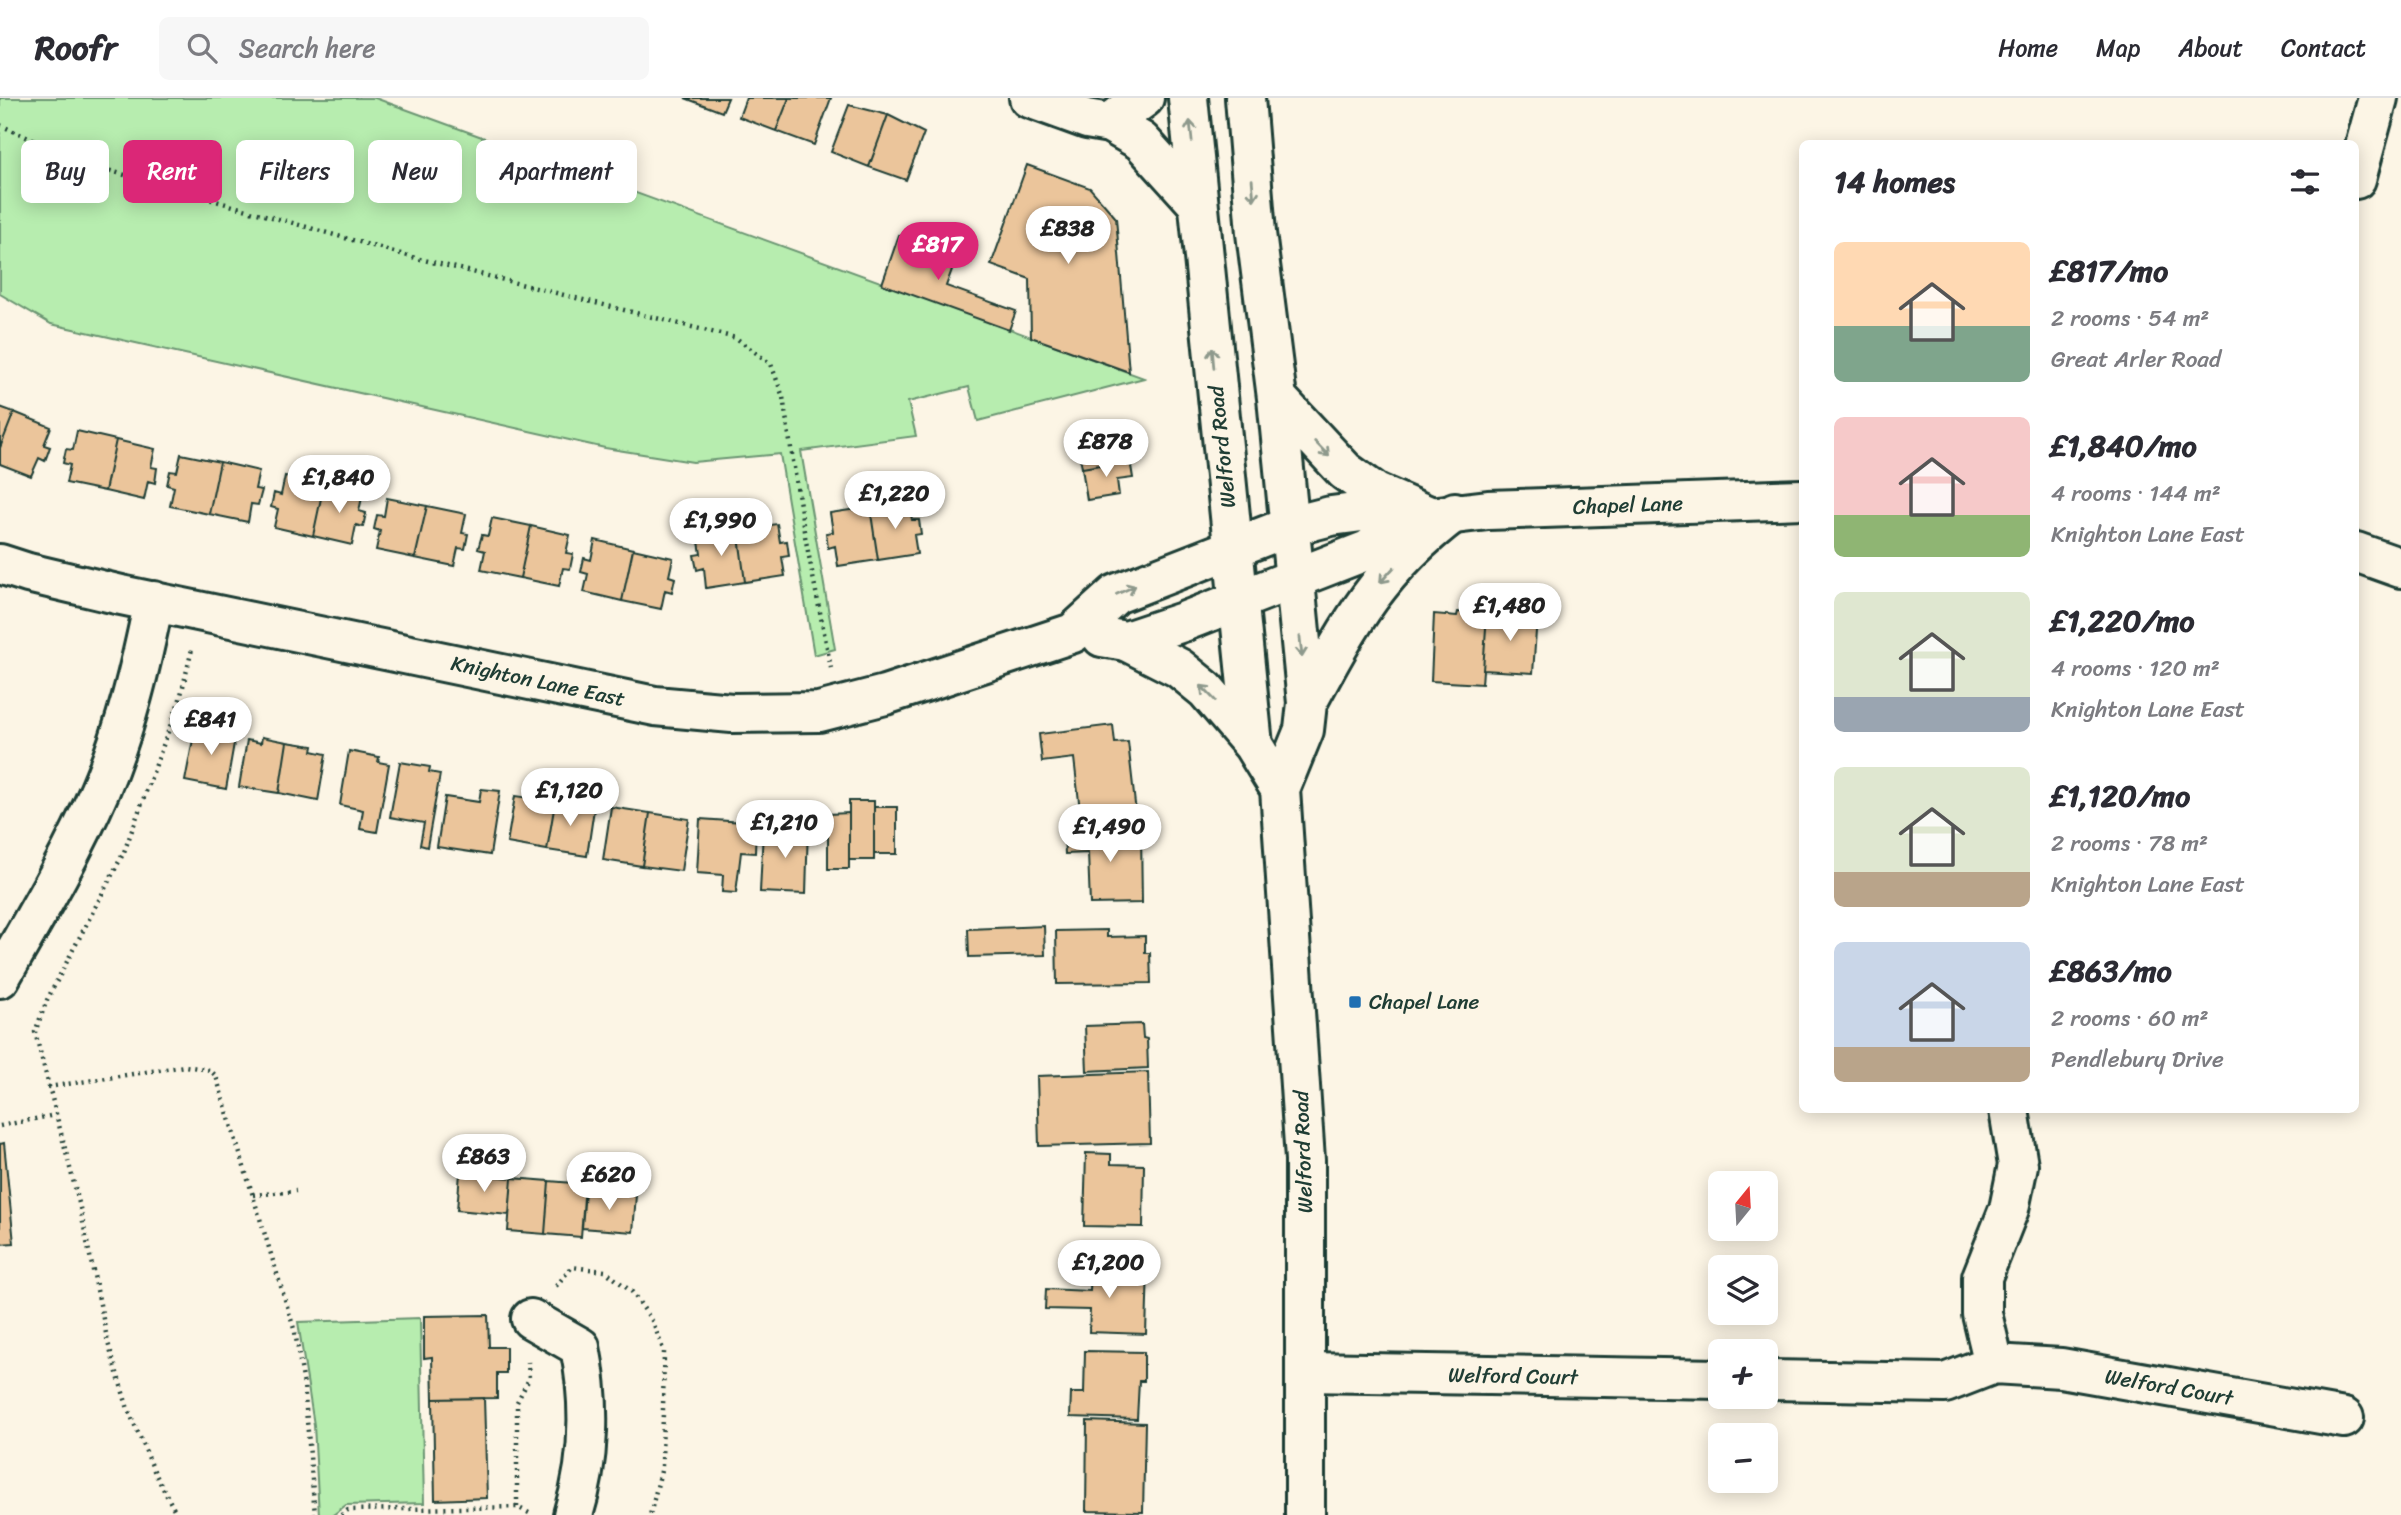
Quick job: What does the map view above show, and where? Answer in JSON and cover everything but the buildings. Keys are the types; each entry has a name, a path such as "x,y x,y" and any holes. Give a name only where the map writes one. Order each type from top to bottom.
{"street":[{"path":"1030,98 1087,120 1110,123 1141,141 1198,204"},
{"path":"1110,123 1144,98"},
{"name":"Welford Road","path":"1188,98 1253,745 1280,789"},
{"name":"Welford Road","path":"1245,98 1256,233 1277,398 1307,703 1304,730 1280,789 1305,1160 1305,1515"},
{"path":"2359,168 2378,98"},
{"path":"1277,398 1345,471 1376,493 1432,516"},
{"name":"Chapel Lane","path":"1288,527 1362,512 1432,516 1799,499"},
{"path":"1238,601 1368,550 1432,516"},
{"path":"1307,703 1372,591 1420,539 1432,516"},
{"name":"Knighton Lane East","path":"0,564 28,573 154,601 655,706 732,713 819,712 886,695 1073,632 1116,594 1288,527"},
{"path":"2359,553 2401,568"},
{"path":"0,978 33,921 100,789 122,731 140,669 154,601"},
{"name":"Knighton Lane East","path":"1073,632 1126,641 1238,601"},
{"path":"1126,641 1179,668 1206,690 1253,745"},
{"path":"1994,1364 1982,1314 1982,1277 2010,1209 2018,1165 2009,1113"},
{"path":"531,1319 580,1347 587,1383 584,1478 573,1515"},
{"name":"Welford Court","path":"1778,1380 1945,1383 1994,1364 2061,1368 2344,1418"},
{"name":"Welford Court","path":"1306,1372 1708,1379"}],"path":[{"path":"0,125 83,163 408,256 736,338 771,364 783,397 804,531 839,706"},
{"path":"177,1515 155,1474 128,1409 112,1356 79,1203 35,1031 47,1000 124,852 180,699 201,611"},
{"path":"48,1087 185,1066 210,1070 216,1076 295,1332 304,1385 314,1515"},
{"path":"0,1126 55,1115"},
{"path":"253,1195 296,1191"},
{"path":"341,1515 348,1510 517,1507 533,1515"}],"green space":[{"path":"0,98 375,98 490,140 476,140 476,203 637,203 637,193 1144,378 978,421 969,387 908,402 916,436 801,451 835,649 814,655 780,454 693,462 605,448 51,324 0,294"},
{"path":"420,1318 424,1503 346,1505 333,1515 319,1515 314,1425 298,1322"}],"place":[{"name":"Chapel Lane","path":"1355,1002"}]}
